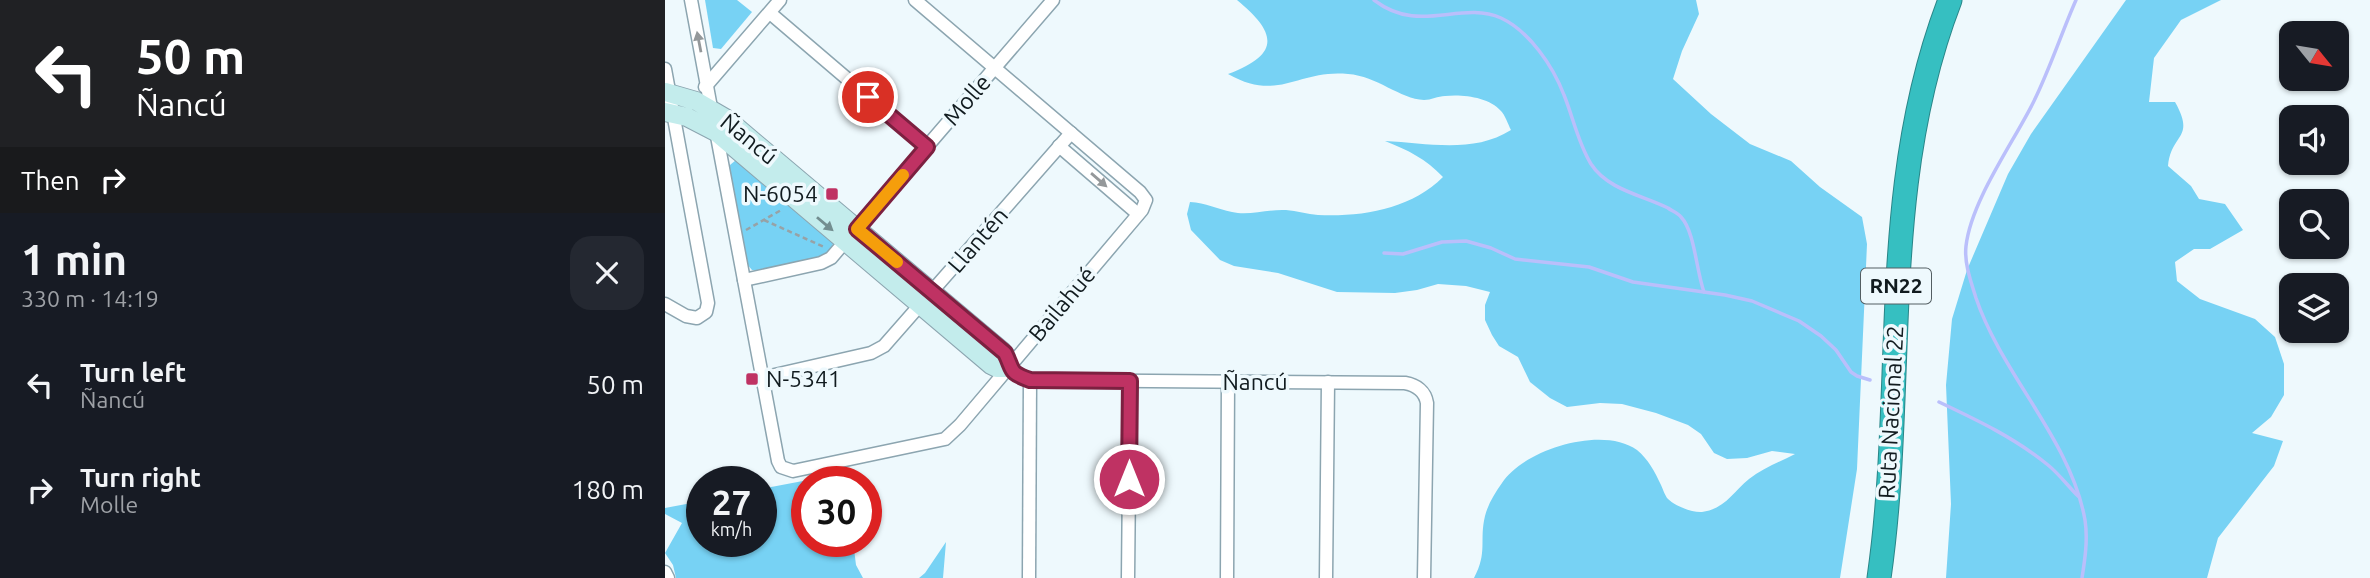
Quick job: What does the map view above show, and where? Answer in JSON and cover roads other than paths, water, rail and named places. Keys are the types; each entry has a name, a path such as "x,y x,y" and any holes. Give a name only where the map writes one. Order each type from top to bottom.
{"highway":[{"name":"Ruta Nacional 22","path":"1879,578 1891,463 1896,281 1902,201 1920,101 1950,0"}],"street":[{"path":"691,0 707,85 704,105 716,132 762,378"},
{"path":"707,85 780,0"},
{"path":"915,0 1071,133"},
{"name":"Molle","path":"744,280 827,262 1053,0"},
{"path":"769,13 927,147"},
{"path":"665,69 667,92 675,114 708,303 706,313 702,317 692,318 665,304"},
{"name":"Ñancú","path":"667,92 704,105 927,299 997,368 1009,368 1030,380 1405,383 1420,389 1426,398 1427,409 1424,578"},
{"path":"675,114 704,105"},
{"name":"Ñancú","path":"675,114 716,132 851,235"},
{"name":"Llantén","path":"762,378 875,352 889,343 1071,133"},
{"name":"Bailahué","path":"762,378 778,461 783,469 793,471 945,439 960,425 1144,208 1146,200 1140,192 1071,133"},
{"path":"1059,146 1138,214"},
{"path":"1029,578 1030,380"},
{"path":"1128,578 1130,381"},
{"path":"1227,578 1228,382"},
{"path":"1326,578 1328,382"},
{"path":"665,572 668,578"}],"waterway":[{"path":"1374,0 1407,15 1486,13 1501,18 1521,31 1539,50 1553,73 1583,147 1598,173 1616,186 1668,208 1686,224 1704,292"},
{"path":"2076,0 2039,90 1976,210 1969,229 1966,252 1970,279 1988,326 2066,462 2077,491 2086,527 2082,578"},
{"path":"1384,253 1403,254 1442,242 1466,241 1515,259 1589,267 1633,282 1752,301 1799,321 1836,350 1851,372 1870,380"},
{"path":"1939,402 2022,446 2052,469 2078,496"}],"place":[{"name":"N-6054","path":"832,194"},
{"name":"N-5341","path":"752,379"}]}
